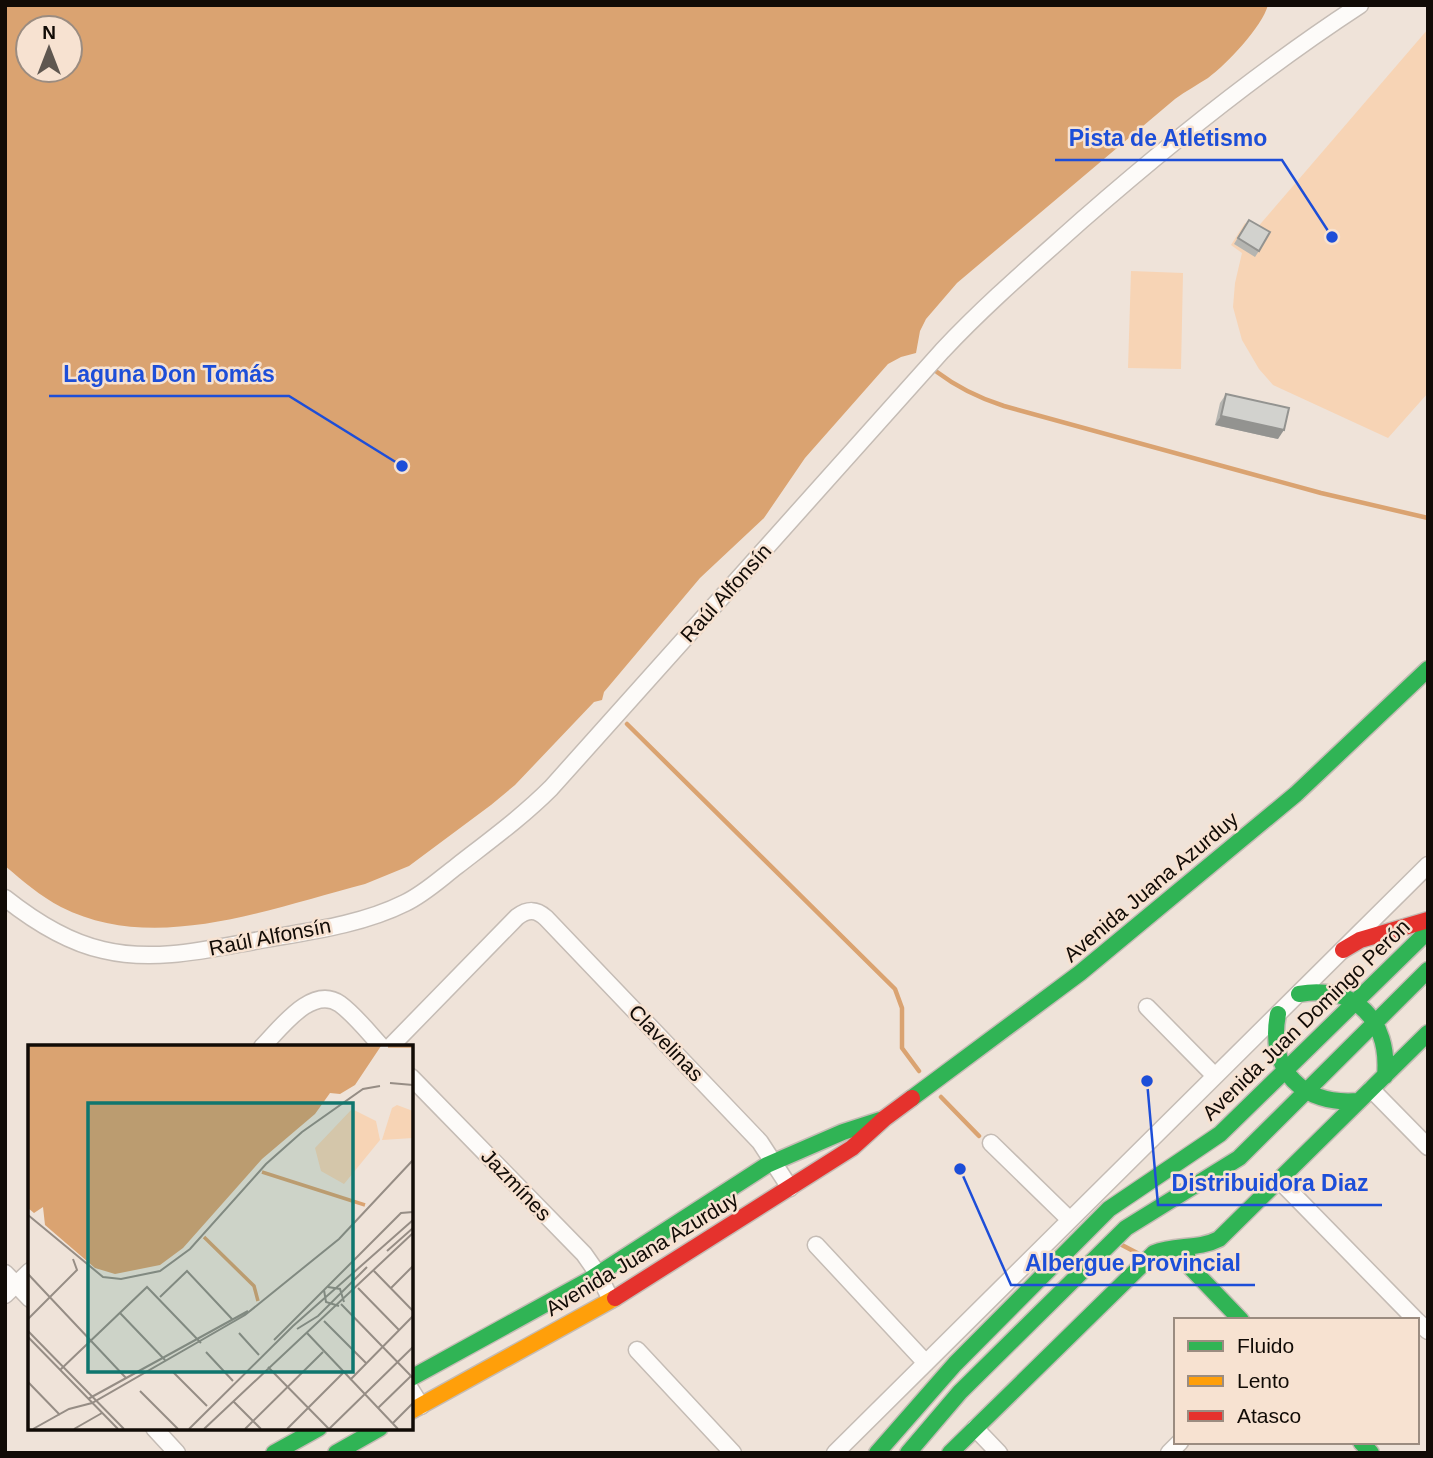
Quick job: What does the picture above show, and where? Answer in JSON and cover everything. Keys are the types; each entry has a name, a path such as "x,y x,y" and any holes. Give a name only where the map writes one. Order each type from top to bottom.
{"street":[{"name":"Raúl Alfonsín","path":"5,898 46,927 79,943 116,953 153,956 189,953 340,924 385,912 420,895 506,829 551,788 942,351 1003,290 1157,155 1259,76 1360,5"},
{"name":"Avenida Juana Azurduy","path":"416,1408 611,1300 852,1148 885,1118 1092,963 1296,794 1428,669"},
{"path":"835,1453 1428,864"},
{"name":"Clavelinas","path":"392,1045 517,917 531,910 547,918 755,1137 790,1188"},
{"path":"1343,950 1360,940 1428,920"},
{"name":"Avenida Juan Domingo Perón","path":"877,1453 951,1368 1104,1213 1220,1134 1428,930"},
{"path":"909,1452 960,1392 1126,1228 1239,1158 1428,970"},
{"path":"1298,994 1328,991 1342,994 1355,1002 1375,1023 1386,1048 1385,1076"},
{"path":"264,1045 305,1005 314,999 324,998 339,1003 380,1045"},
{"path":"1147,1007 1215,1076"},
{"path":"1278,1014 1274,1043 1277,1058 1285,1071 1317,1098 1335,1104 1359,1101"},
{"path":"950,1453 1152,1254 1165,1248 1206,1245 1219,1239 1428,1033"},
{"name":"Jazmínes","path":"413,1079 578,1248 598,1274 611,1300"},
{"path":"1371,1089 1428,1147"},
{"name":"Avenida Juana Azurduy","path":"413,1377 598,1274 774,1161 885,1118"},
{"path":"991,1143 1070,1220"},
{"path":"1279,1180 1415,1318"},
{"path":"816,1245 926,1363"},
{"path":"1185,1247 1190,1267 1239,1318"},
{"path":"28,1272 9,1284 28,1298"},
{"path":"636,1350 733,1453"},
{"path":"975,1428 999,1453"},
{"path":"156,1430 177,1453"},
{"path":"274,1453 315,1430"},
{"path":"336,1453 376,1430"}],"shaded area":[{"path":"5,5 1268,5 1259,24 1216,72 1175,99 957,283 926,319 920,331 916,353 888,364 805,458 764,518 700,578 604,692 602,700 594,702 515,785 409,866 365,884 291,904 213,922 174,927 135,927 97,921 53,903 5,866"},
{"path":"1428,29 1428,393 1388,438 1273,385 1259,369 1242,340 1233,307 1242,253 1231,245 1245,223 1256,229"},
{"path":"1131,271 1183,273 1181,369 1128,368"}],"building":[{"path":"1249,220 1270,232 1259,251 1238,238"},
{"path":"1226,394 1289,408 1284,430 1221,416"}],"waterway":[{"path":"937,372 969,392 1004,406 1321,493 1428,518"},
{"path":"627,724 895,989 902,1008 902,1048 919,1071"},
{"path":"941,1097 979,1136"},
{"path":"1120,1244 1141,1255"}],"traffic: fast":[{"path":"912,1098 1080,973 1296,794 1428,669"},
{"path":"877,1453 955,1364 1109,1209 1220,1134 1428,931"},
{"path":"908,1453 960,1392 1126,1228 1239,1158 1428,970"},
{"path":"1299,994 1319,992 1337,995 1352,1001 1365,1011 1375,1023 1382,1039 1385,1076"},
{"path":"1278,1014 1278,1052 1293,1080 1321,1097 1359,1101"},
{"path":"950,1453 1154,1253 1203,1245 1219,1239 1428,1033"},
{"path":"413,1377 589,1280 767,1165 843,1132 880,1120"},
{"path":"1185,1247 1190,1267 1239,1318"},
{"path":"274,1453 315,1430"},
{"path":"336,1453 376,1430"},
{"path":"1363,1444 1371,1453"}],"traffic: slow":[{"path":"413,1410 615,1298"}],"traffic: jam":[{"path":"1343,950 1360,940 1428,920"},
{"path":"615,1298 852,1148 912,1098"}],"place":[{"name":"Pista de Atletismo","path":"1332,237"},
{"name":"Laguna Don Tomás","path":"402,466"},
{"name":"Distribuidora Diaz","path":"1147,1081"},
{"name":"Albergue Provincial","path":"960,1169"}]}
